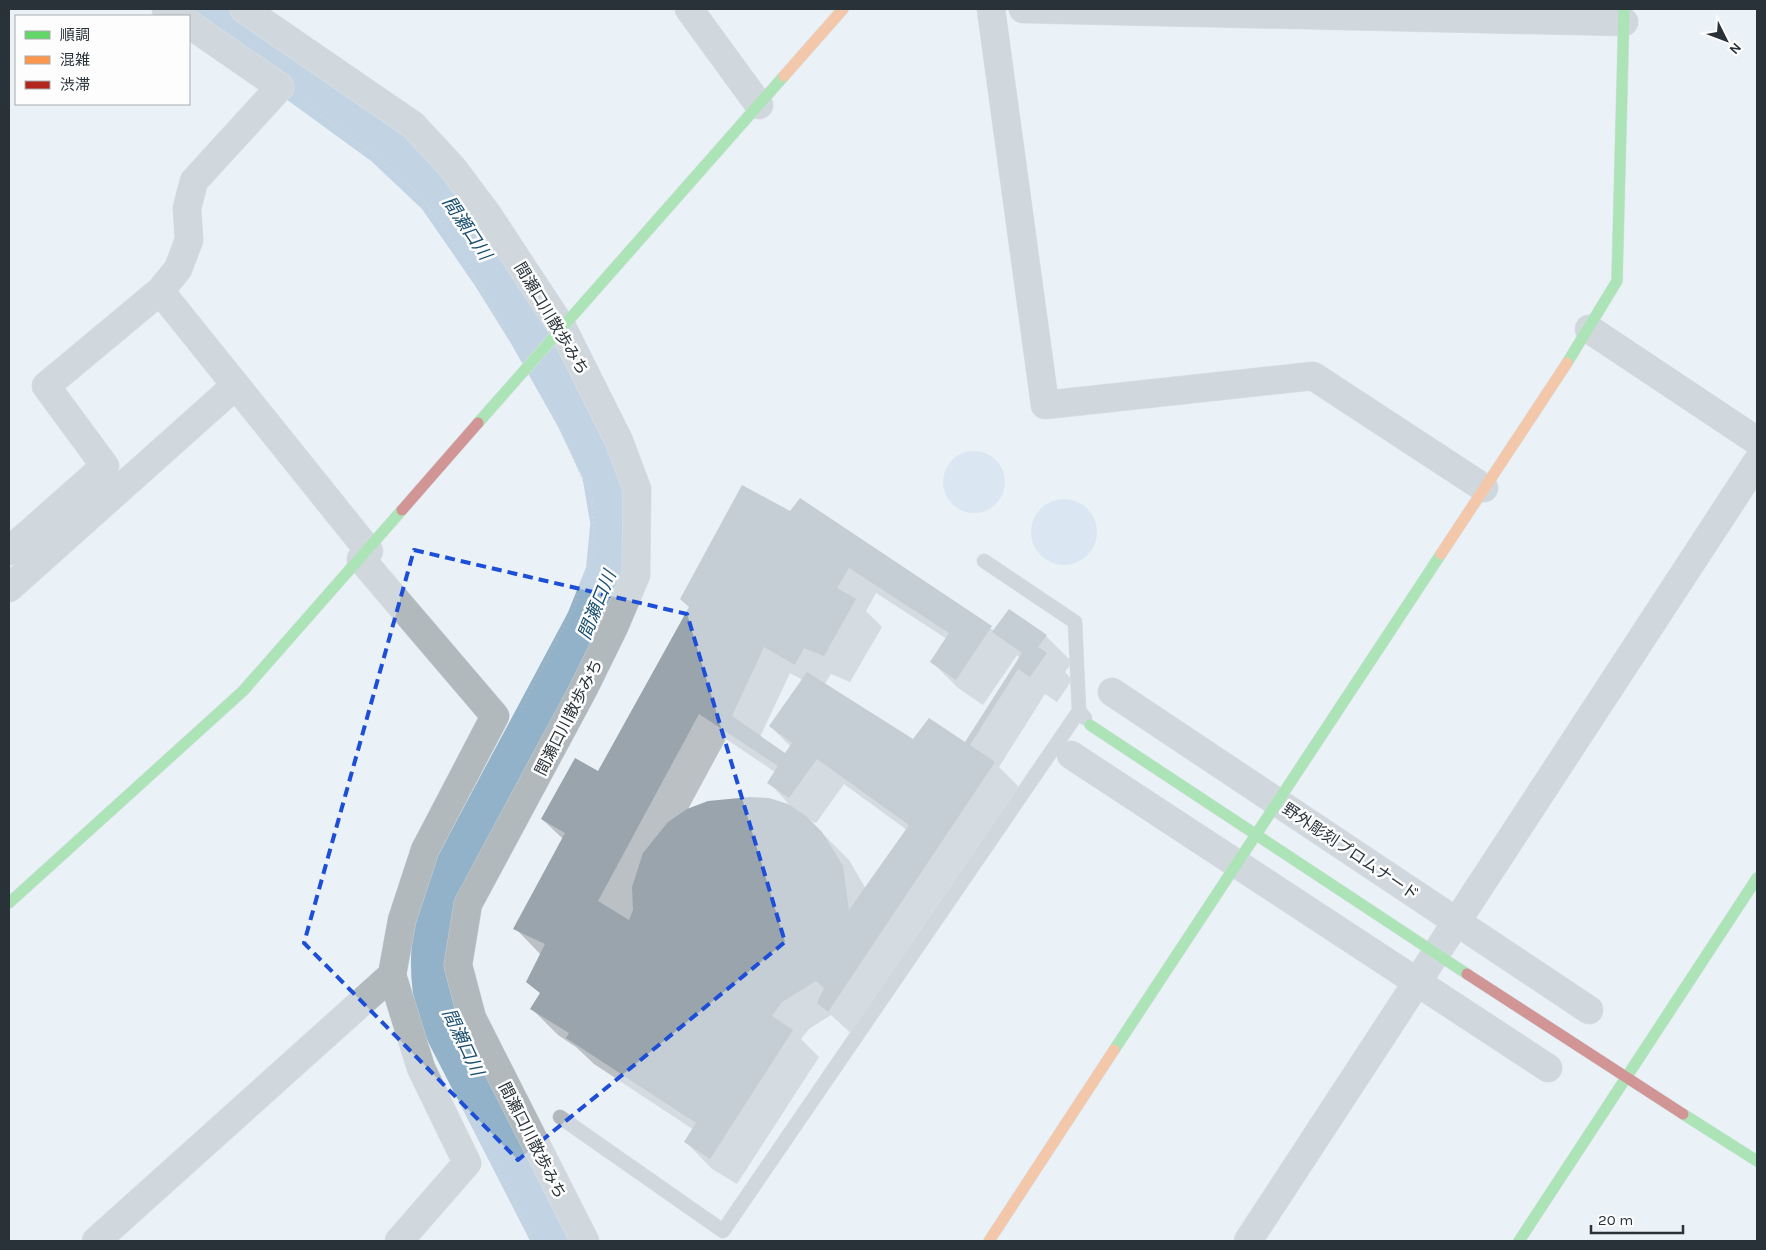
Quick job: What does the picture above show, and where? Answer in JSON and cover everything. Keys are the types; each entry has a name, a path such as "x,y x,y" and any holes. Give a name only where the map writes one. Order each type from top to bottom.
{"street":[{"name":"間瀬口川散歩みち","path":"244,9 413,125 452,167 488,215 562,330 619,441 637,489 636,575 614,627 583,690 468,904 458,965 472,1018 585,1241"},
{"path":"689,9 759,105"},
{"path":"9,903 243,691 365,555 843,9"},
{"path":"991,9 1045,405 1313,376 1484,488"},
{"path":"989,1241 1589,329 1617,281 1624,15 1023,9"},
{"path":"9,551 105,466 46,386 160,291 178,269 189,240 187,208 194,180 280,87 190,25"},
{"path":"160,291 365,555 495,716 425,850 402,920 392,975 421,1068 467,1163 399,1241"},
{"path":"1589,329 1757,441"},
{"path":"9,588 235,386"},
{"path":"1248,1241 1757,462"},
{"name":"野外彫刻プロムナード","path":"1112,692 1589,1010"},
{"path":"1090,725 1626,1078 1757,1161"},
{"path":"1071,755 1548,1068"},
{"path":"1520,1241 1757,878"},
{"path":"96,1241 392,975"}],"lane":[{"path":"984,561 1075,622 1080,710 1090,725"},
{"path":"560,1117 723,1231 1080,710"}],"path":[{"path":"280,87 365,146 418,194 446,232 531,364 593,501 594,551 573,609 519,712"},
{"path":"494,1161 534,1241"}],"highlighted area":[{"path":"414,550 687,614 785,942 518,1160 304,943"}],"shaded area":[{"path":"974,451 991,456 996,460 1000,465 1005,482 1000,499 996,504 991,508 974,513 957,508 952,504 948,499 943,482 948,465 952,460 957,456"},
{"path":"1064,499 1077,502 1087,509 1094,519 1097,532 1094,545 1087,555 1077,562 1064,565 1051,562 1041,555 1034,545 1031,532 1034,519 1041,509 1051,502"}],"building":[{"path":"742,485 790,511 800,498 992,626 956,680 930,662 949,633 849,568 837,588 856,599 824,656 804,648 795,665 764,647 732,716 785,753 792,743 769,726 807,672 913,739 929,718 965,742 1022,653 992,632 1009,609 1047,635 1038,647 1047,653 1030,677 1018,669 970,745 995,762 828,1012 817,1003 824,988 816,981 782,1002 772,1016 793,1030 710,1159 684,1142 696,1123 566,1038 569,1033 530,1009 540,993 526,982 545,944 513,929 565,833 541,819 575,758 598,771 689,607 680,599","holes":["699,714 778,766 767,783 789,798 817,759 909,825 849,910 843,866 822,832 806,816 788,804 769,798 750,797 708,801 687,809 668,822 643,853 632,887 633,910 629,920 598,901"]}],"waterway":[{"name":"間瀬口川","path":"209,9 389,140 443,191 497,269 535,330 583,415 609,470 618,523 613,574 593,624 447,897 438,966 441,994 448,1020 561,1241"}],"traffic: fast":[{"path":"1567,363 1617,281 1624,9"},
{"path":"478,423 784,76"},
{"path":"9,903 243,691 402,510"},
{"path":"1114,1050 1441,554"},
{"path":"1090,725 1467,974"},
{"path":"1519,1241 1757,878"},
{"path":"1683,1114 1757,1161"}],"traffic: slow":[{"path":"784,76 843,9"},
{"path":"1441,554 1567,363"},
{"path":"989,1241 1114,1050"}],"traffic: jam":[{"path":"402,510 478,423"},
{"path":"1467,974 1683,1114"}]}
